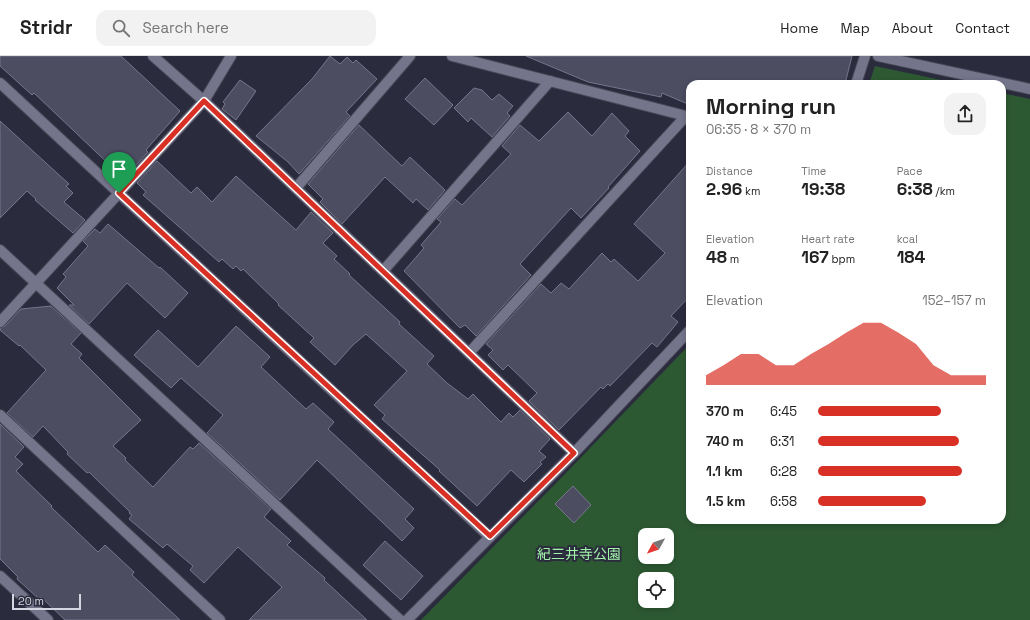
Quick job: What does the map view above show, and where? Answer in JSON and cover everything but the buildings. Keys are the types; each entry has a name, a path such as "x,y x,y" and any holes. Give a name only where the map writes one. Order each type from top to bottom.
{"street":[{"path":"153,56 204,101 574,453"},
{"path":"0,322 204,101 231,56"},
{"path":"296,188 410,56"},
{"path":"452,56 686,116"},
{"path":"857,80 865,56"},
{"path":"878,56 985,80"},
{"path":"383,271 550,81"},
{"path":"0,83 490,536"},
{"path":"1006,85 1030,90"},
{"path":"469,353 686,119"},
{"path":"0,250 400,620"},
{"path":"407,620 574,453 686,334"},
{"path":"0,415 220,620"},
{"path":"0,576 48,620"}],"green space":[{"path":"875,66 941,80 870,80"},
{"name":"紀三井寺公園","path":"1006,94 1030,99 1030,620 421,620 686,348 686,524 1006,524"}],"route":[{"path":"204,101 574,453 490,536 119,193 204,101"}]}
